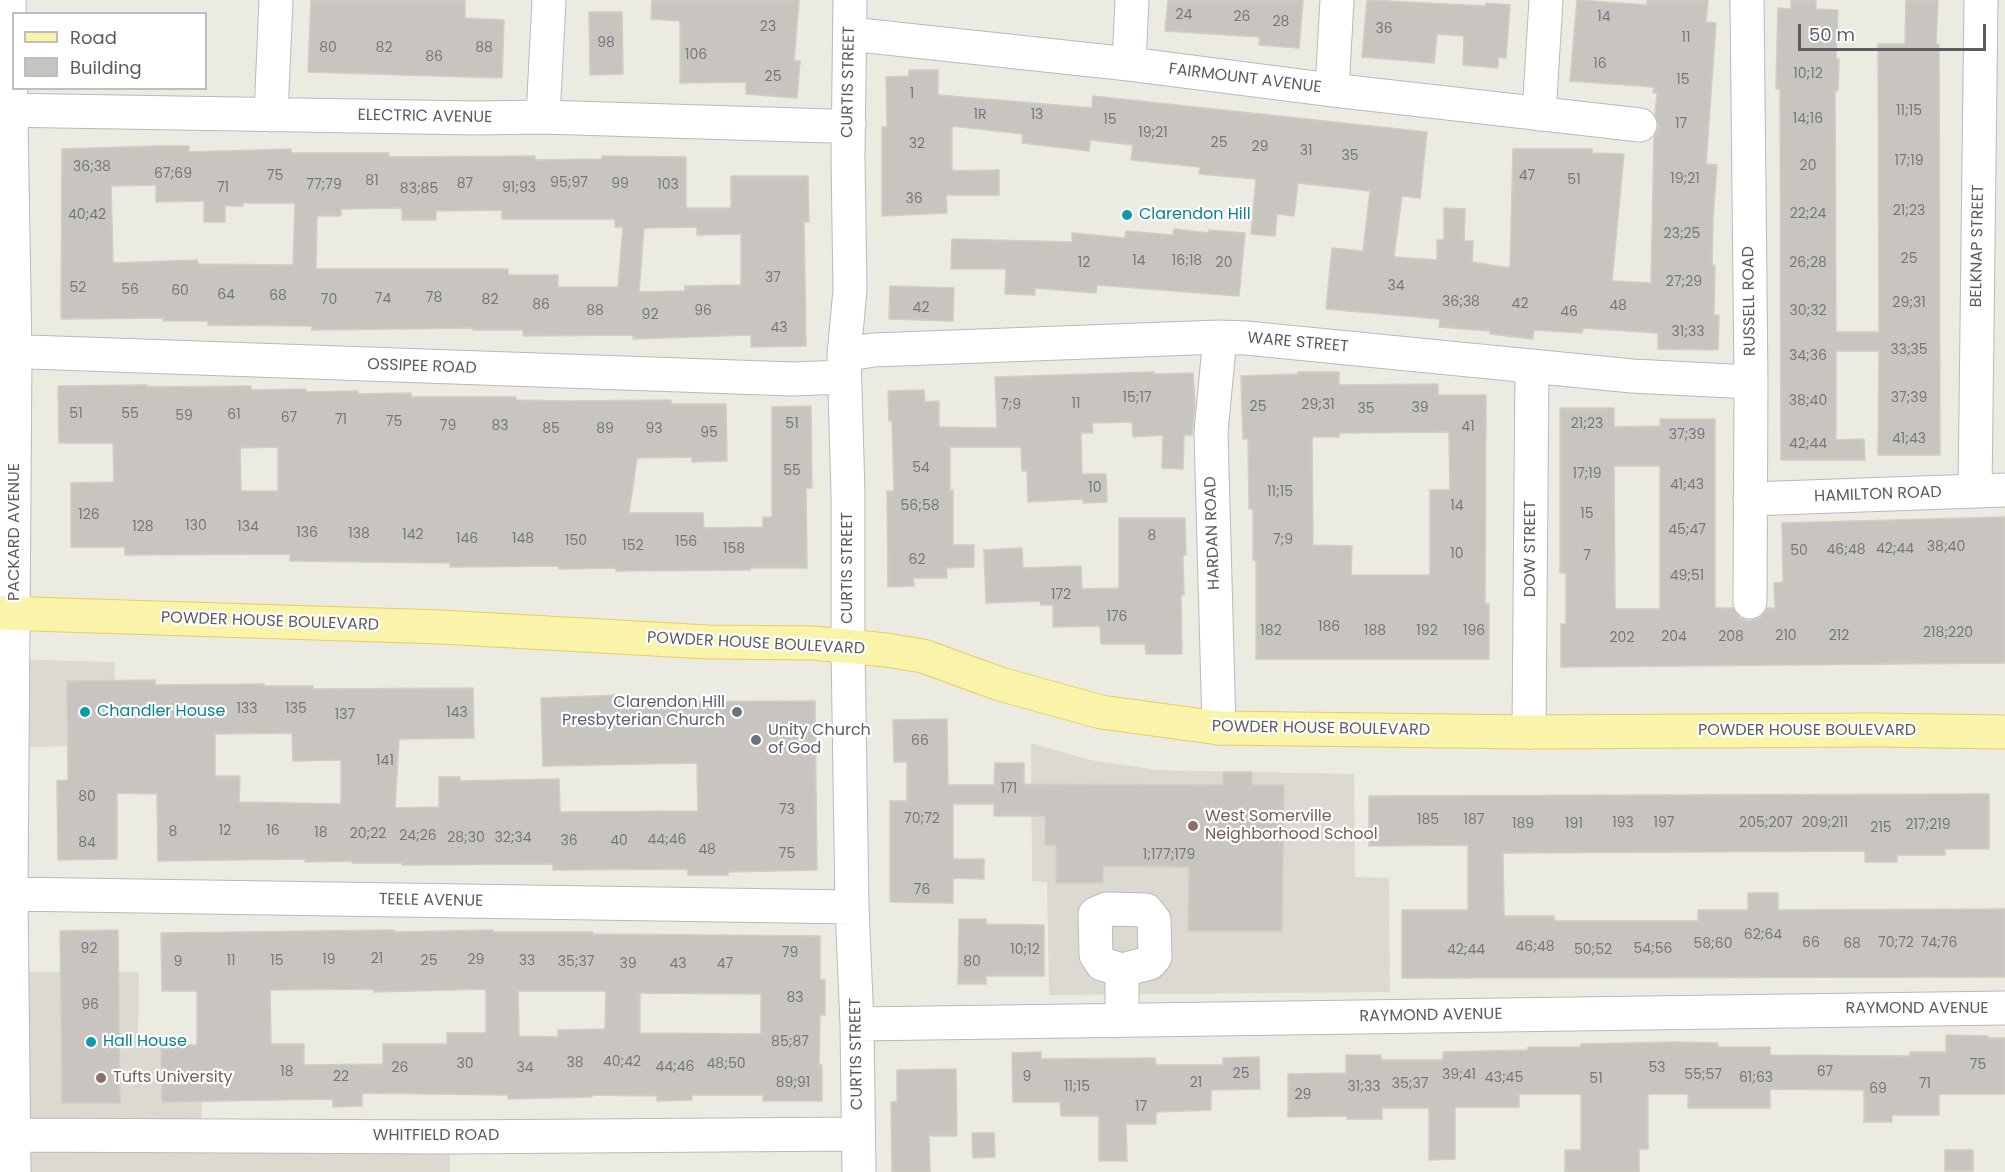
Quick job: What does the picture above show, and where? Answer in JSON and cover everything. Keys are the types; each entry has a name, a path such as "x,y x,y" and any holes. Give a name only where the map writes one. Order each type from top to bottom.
{"main road":[{"name":"POWDER HOUSE BOULEVARD","path":"7,614 441,627 708,642 813,643 848,646 923,656 1000,684 1101,712 1219,729 1530,732 1875,730 2005,732"}],"street":[{"name":"PACKARD AVENUE","path":"9,0 5,110 8,352 7,614 12,659 11,894 14,1172"},
{"path":"271,115 276,0"},
{"path":"543,117 549,0"},
{"name":"CURTIS STREET","path":"850,0 850,290 844,366 848,494 852,908 860,1172"},
{"path":"1129,64 1132,0"},
{"path":"1332,90 1337,0"},
{"path":"1539,114 1546,0"},
{"name":"RUSSELL ROAD","path":"1747,0 1751,382 1750,602"},
{"name":"BELKNAP STREET","path":"1981,0 1990,491"},
{"name":"FAIRMOUNT AVENUE","path":"850,34 1129,64 1640,125"},
{"name":"ELECTRIC AVENUE","path":"5,110 477,118 543,117 830,126 849,124"},
{"name":"WARE STREET","path":"844,366 873,350 1220,337 1632,376 1751,382"},
{"name":"HARDAN ROAD","path":"1219,729 1211,432 1220,337"},
{"name":"OSSIPEE ROAD","path":"8,352 781,379 844,366"},
{"name":"DOW STREET","path":"1530,732 1532,366"},
{"name":"HAMILTON ROAD","path":"1750,499 1990,491"},
{"name":"TEELE AVENUE","path":"11,894 852,908"},
{"path":"1122,970 1122,1020"},
{"name":"RAYMOND AVENUE","path":"857,1024 2005,1008"},
{"name":"WHITFIELD ROAD","path":"13,1135 450,1137 858,1134"}],"shaded area":[{"path":"0,659 115,662 114,745 0,748"},
{"name":"West Somerville Neighborhood School","path":"1031,743 1090,760 1157,770 1354,774 1355,877 1389,878 1390,992 1049,995 1047,882 1032,881"},
{"name":"Tufts University","path":"0,972 139,972 138,1044 203,1045 201,1153 450,1153 450,1172 0,1172"}],"building":[{"path":"311,0 465,0 465,18 504,20 502,78 308,72"},
{"path":"652,0 799,0 794,61 800,61 797,98 746,94 746,82 680,83 680,21 651,19"},
{"path":"1168,0 1303,0 1299,48 1259,45 1260,37 1165,31"},
{"path":"1367,0 1486,6 1486,3 1510,5 1506,58 1498,57 1498,68 1463,65 1464,36 1437,34 1434,63 1362,57"},
{"path":"1577,0 1647,5 1647,0 1708,0 1706,22 1716,23 1706,164 1717,165 1712,265 1715,265 1714,315 1719,315 1718,350 1658,349 1658,333 1583,328 1582,333 1534,330 1533,339 1490,334 1490,331 1439,327 1440,319 1326,309 1332,248 1363,251 1370,191 1298,183 1294,216 1277,214 1275,236 1251,234 1256,179 1199,174 1200,167 1131,160 1133,145 1090,140 1089,151 1022,143 1023,134 952,126 952,171 999,170 999,195 946,195 947,213 882,216 882,127 887,127 886,77 909,76 909,70 938,70 938,95 1092,108 1093,96 1427,132 1420,198 1402,196 1394,257 1437,260 1437,240 1444,240 1444,208 1465,209 1464,241 1473,241 1472,262 1510,268 1513,149 1592,149 1592,153 1624,154 1612,281 1651,283 1654,137 1659,127 1655,114 1657,93 1653,93 1654,87 1570,81"},
{"path":"1791,0 1816,0 1816,9 1838,10 1836,59 1839,59 1838,91 1835,91 1836,332 1879,332 1878,44 1905,44 1906,0 1938,0 1936,44 1939,44 1940,455 1878,455 1879,351 1836,351 1836,440 1864,439 1865,460 1781,460 1780,89 1776,89 1777,42 1778,8 1791,9"},
{"path":"589,12 622,12 623,74 590,75"},
{"path":"189,146 189,152 291,149 291,153 389,153 389,157 535,156 535,160 602,159 602,156 686,157 686,208 731,208 731,176 808,176 809,222 804,222 806,346 751,347 751,335 633,339 633,335 523,336 523,330 473,330 473,328 312,330 312,326 208,325 208,321 163,321 163,318 61,319 62,149","holes":["156,185 156,202 204,201 204,222 225,222 225,206 243,206 243,203 295,203 293,265 198,264 197,260 113,263 111,186","402,208 402,220 436,220 436,211 502,210 502,219 615,219 615,227 623,227 618,287 558,287 558,275 508,275 508,269 316,269 317,216 341,216 341,209","697,227 697,235 741,234 741,285 685,286 685,291 639,292 644,228"]},
{"path":"1174,229 1209,233 1209,230 1245,233 1239,296 1097,285 1096,293 1035,288 1035,295 1005,294 1006,269 951,269 952,239 1072,242 1072,233 1125,238 1126,231 1173,235"},
{"path":"890,286 954,288 953,321 889,319"},
{"path":"1154,372 1154,374 1193,373 1195,405 1192,435 1184,435 1183,469 1162,468 1163,435 1133,437 1132,422 1092,423 1093,433 1081,433 1082,474 1106,474 1107,502 1083,503 1083,499 1028,502 1027,471 1022,471 1021,447 950,447 953,545 974,545 974,567 946,568 947,578 913,578 914,586 888,587 887,491 894,491 892,421 889,421 888,391 924,390 925,402 939,401 939,427 997,428 995,377"},
{"path":"1298,372 1339,372 1339,385 1438,384 1438,395 1486,395 1485,604 1489,604 1489,659 1256,659 1256,560 1253,560 1253,509 1249,509 1248,439 1243,439 1241,376 1298,374","holes":["1449,432 1450,490 1430,490 1430,575 1351,575 1352,546 1313,545 1312,437 1339,437 1339,433"]},
{"path":"58,386 251,386 251,390 306,389 306,392 358,391 358,394 411,393 411,397 516,397 516,400 568,401 671,400 671,404 726,404 727,461 692,462 692,457 637,458 629,513 703,513 704,528 763,527 763,517 772,517 772,407 811,406 812,488 806,488 807,568 616,571 616,568 559,569 559,566 450,567 450,563 290,561 290,554 125,555 125,547 71,547 71,483 114,482 113,443 59,443","holes":["278,447 278,491 241,491 240,448"]},
{"path":"1560,408 1614,408 1614,427 1660,426 1660,419 1715,419 1715,608 1733,608 1740,618 1749,621 1760,618 1767,608 1775,608 1774,583 1783,582 1782,523 2005,517 2005,663 1561,667 1561,624 1566,624 1566,573 1560,573","holes":["1614,466 1660,466 1660,609 1615,609"]},
{"path":"1119,518 1185,518 1184,595 1181,595 1182,654 1146,654 1145,644 1101,644 1100,626 1053,627 1053,605 1041,605 1040,601 986,603 984,550 1022,548 1023,568 1081,566 1082,589 1119,588"},
{"path":"155,680 155,685 264,684 264,686 313,686 313,689 473,688 474,738 399,739 395,808 439,807 439,777 460,777 460,781 559,779 560,812 698,811 697,763 543,766 541,698 621,695 621,702 815,701 817,870 688,875 688,869 553,870 553,864 402,865 402,863 352,863 352,861 305,862 305,859 158,861 157,794 117,793 117,859 58,860 57,781 68,780 67,681","holes":["292,733 293,761 341,760 341,804 239,802 240,776 215,776 215,734"]},
{"path":"947,719 948,785 994,785 995,763 1024,763 1024,784 1223,785 1223,772 1252,772 1252,785 1284,785 1282,931 1188,931 1189,867 1103,866 1103,883 1056,883 1056,845 1045,845 1045,816 994,816 994,804 953,804 953,859 984,859 984,879 953,878 953,903 890,902 890,801 907,801 907,762 894,762 893,720"},
{"path":"1989,794 1989,849 1945,849 1945,855 1897,855 1897,862 1865,862 1865,851 1503,853 1504,916 1554,916 1554,921 1698,921 1698,910 1748,910 1748,893 1778,893 1778,910 2005,909 2005,977 1402,978 1402,910 1468,910 1468,845 1369,846 1369,796"},
{"path":"959,919 986,919 986,924 1044,925 1044,976 986,976 986,984 958,984"},
{"path":"118,930 120,1103 62,1103 60,931"},
{"path":"493,930 493,932 593,932 593,934 820,936 820,980 825,980 825,1015 820,1015 819,1065 822,1065 822,1101 763,1101 763,1095 692,1095 692,1100 657,1101 657,1096 592,1095 592,1097 508,1099 508,1095 362,1093 362,1106 333,1107 333,1099 162,1102 161,1045 197,1045 197,991 162,991 161,933","holes":["374,989 374,992 486,989 486,1033 447,1033 447,1044 383,1044 383,1064 304,1065 304,1044 271,1044 270,990","518,991 606,991 605,1029 558,1030 558,1037 519,1036","640,993 761,994 761,1034 640,1033"]},
{"path":"1946,1035 2005,1038 2005,1094 1939,1094 1939,1115 1892,1115 1892,1122 1864,1122 1864,1090 1770,1089 1770,1108 1688,1108 1688,1094 1648,1094 1648,1149 1639,1149 1639,1172 1565,1172 1565,1150 1581,1150 1581,1094 1519,1094 1519,1107 1455,1107 1455,1159 1429,1160 1429,1108 1382,1108 1382,1119 1347,1119 1347,1116 1288,1117 1288,1074 1346,1073 1346,1055 1381,1055 1381,1060 1443,1060 1443,1052 1528,1050 1528,1047 1581,1047 1581,1044 1674,1042 1718,1043 1718,1047 1770,1047 1770,1055 1910,1056 1910,1052 1946,1052"},
{"path":"1041,1052 1041,1059 1155,1058 1156,1065 1223,1065 1223,1058 1259,1057 1260,1089 1211,1090 1211,1110 1156,1112 1156,1124 1126,1124 1127,1161 1099,1161 1099,1116 1061,1116 1060,1102 1013,1102 1012,1053"},
{"path":"956,1069 957,1136 929,1136 930,1172 892,1172 891,1102 897,1102 897,1070"},
{"path":"972,1133 994,1133 995,1157 973,1158"},
{"path":"1945,1150 1973,1150 1973,1171 1945,1171"}],"place":[{"name":"Clarendon Hill","path":"1127,215"},
{"name":"Chandler House","path":"85,712"},
{"name":"Clarendon Hill Presbyterian Church","path":"737,712"},
{"name":"Unity Church of God","path":"756,740"},
{"name":"West Somerville Neighborhood School","path":"1193,826"},
{"name":"Hall House","path":"91,1042"},
{"name":"Tufts University","path":"101,1078"}]}
